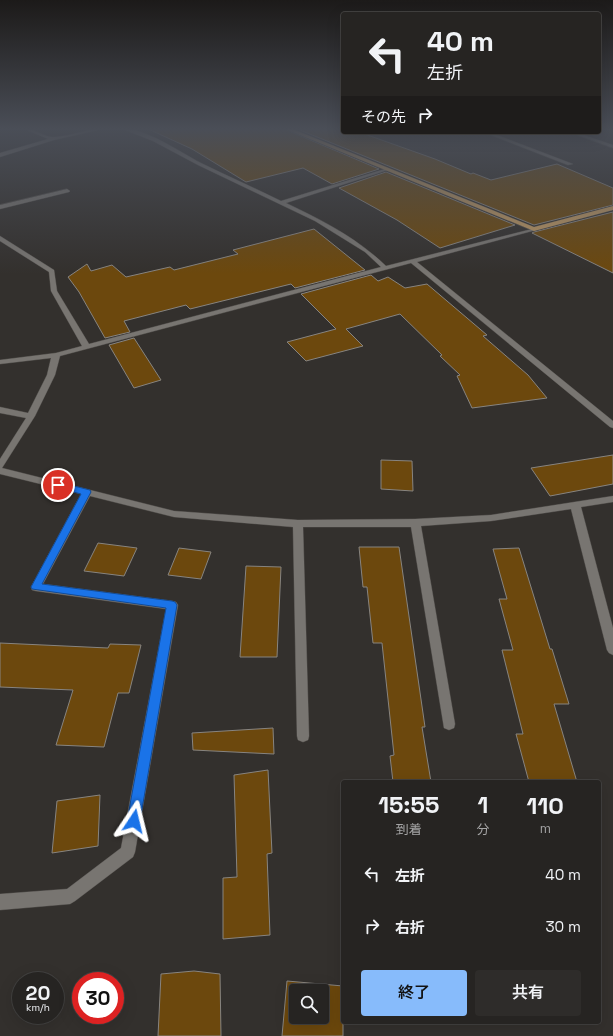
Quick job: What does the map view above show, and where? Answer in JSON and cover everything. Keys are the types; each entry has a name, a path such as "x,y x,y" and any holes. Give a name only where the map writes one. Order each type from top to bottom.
{"main road":[{"path":"404,176 534,229 613,208"}],"street":[{"path":"225,176 317,220 367,251 386,269"},
{"path":"280,203 363,176"},
{"path":"0,207 67,191"},
{"path":"0,362 56,355 534,229"},
{"path":"0,238 52,271 54,291 87,347"},
{"path":"413,262 613,425"},
{"path":"0,466 31,416 51,376 56,355"},
{"path":"0,410 31,416"},
{"path":"0,471 174,514 298,524 415,523 491,518 613,499"},
{"path":"0,902 70,896 128,852 172,605 36,587 87,492"},
{"path":"574,505 613,650"},
{"path":"415,523 448,724"},
{"path":"298,524 303,736"}],"building":[{"path":"237,176 269,176 246,182"},
{"path":"318,176 356,176 332,184"},
{"path":"373,176 397,176 515,225 440,248 397,220 339,188"},
{"path":"414,176 482,176 491,180 506,176 586,176 613,188 613,205 534,225"},
{"path":"613,212 613,273 532,233 534,232"},
{"path":"314,229 365,270 295,288 291,284 190,309 186,305 124,321 130,332 105,338 79,292 68,277 87,264 91,271 112,265 126,277 170,267 174,270 238,254 233,250"},
{"path":"371,275 378,281 388,277 405,288 427,284 487,335 483,336 528,375 547,398 472,408 457,376 460,375 400,314 346,329 363,346 306,361 287,342 336,329 301,294"},
{"path":"134,338 161,380 134,388 109,345"},
{"path":"613,455 613,484 550,496 531,468"},
{"path":"381,460 412,461 413,491 381,489"},
{"path":"98,543 137,548 124,576 84,571"},
{"path":"359,547 399,547 425,727 422,727 431,780 393,780 390,756 394,755 382,643 373,643 367,587 363,587"},
{"path":"179,548 211,552 201,579 168,575"},
{"path":"519,548 550,649 552,649 569,704 554,704 576,780 528,780 516,734 523,734 502,650 513,650 499,599 507,599 493,549"},
{"path":"246,566 281,567 277,657 240,657"},
{"path":"0,643 108,648 110,644 141,645 129,693 118,693 104,747 56,745 73,690 0,687"},
{"path":"273,728 274,754 193,750 192,733"},
{"path":"268,770 272,853 267,854 270,935 223,939 223,878 237,877 234,775"},
{"path":"100,795 98,846 52,853 57,801"},
{"path":"194,971 220,974 221,1036 158,1036 161,974"},
{"path":"287,981 321,984 289,984 289,1024 329,1024 329,985 341,986 341,1024 343,1024 343,1036 282,1036"}],"route":[{"path":"58,485 87,492 36,587 172,605 134,821"}]}
